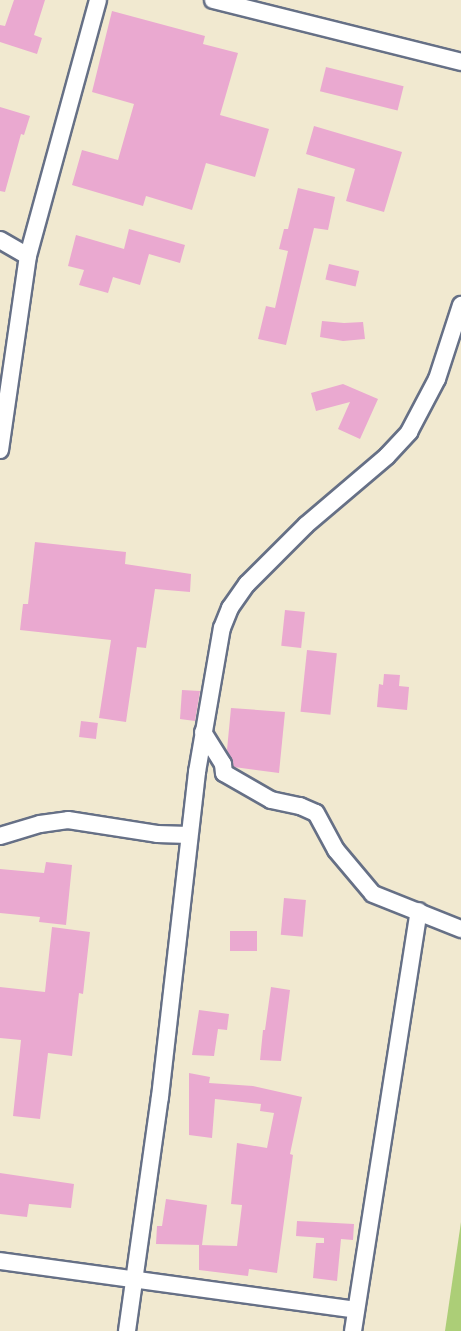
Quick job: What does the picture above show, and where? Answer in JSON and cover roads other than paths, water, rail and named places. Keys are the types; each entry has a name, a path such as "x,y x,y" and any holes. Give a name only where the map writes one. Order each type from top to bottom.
{"street":[{"path":"0,450 28,256 98,0"},
{"path":"213,0 461,62"},
{"path":"0,240 28,256"},
{"path":"126,1331 160,1097 189,835 216,650 230,608 247,584 306,525 387,456 409,432 437,379 461,305"},
{"path":"203,732 223,764 224,773 270,800 300,806 316,813 336,850 374,894 461,929"},
{"path":"0,836 40,824 68,820 157,834 189,835"},
{"path":"353,1331 419,911"},
{"path":"0,1261 356,1310"}]}
